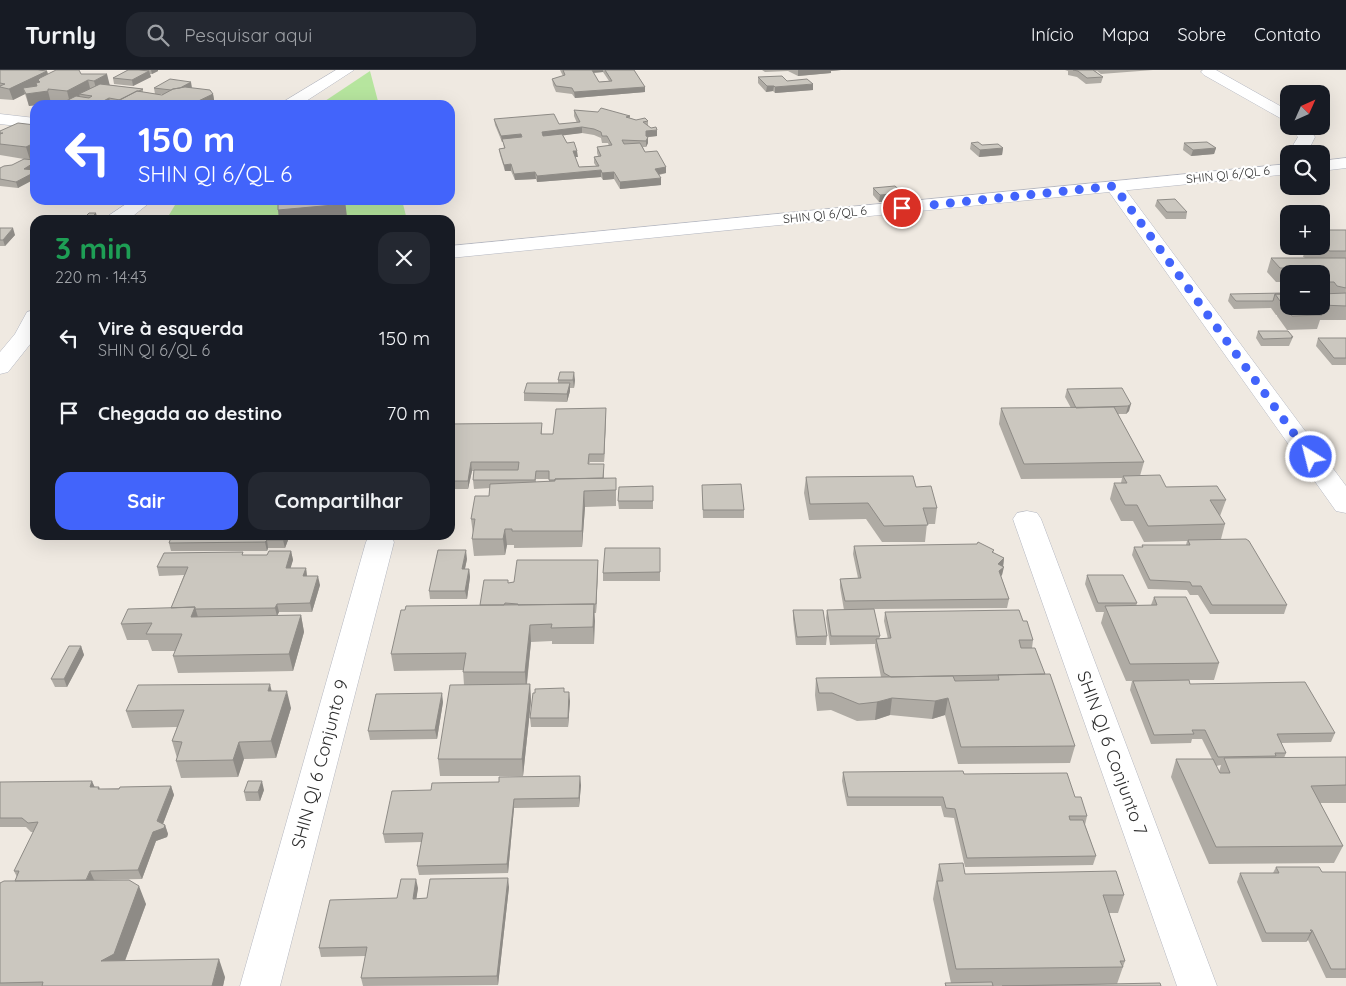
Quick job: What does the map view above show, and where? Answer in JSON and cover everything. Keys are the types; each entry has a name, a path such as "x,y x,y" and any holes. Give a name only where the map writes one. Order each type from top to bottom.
{"street":[{"path":"297,100 347,70"},
{"path":"1208,72 1280,113"},
{"path":"0,119 30,122"},
{"path":"1330,165 1346,163"},
{"name":"SHIN QI 6/QL 6","path":"455,252 1280,170"},
{"path":"1114,186 1346,505"},
{"path":"122,215 137,205"},
{"path":"0,367 30,330"},
{"name":"SHIN QI 6 Conjunto 7","path":"1027,519 1197,986"},
{"name":"SHIN QI 6 Conjunto 9","path":"260,986 380,542"}],"green space":[{"path":"370,71 378,100 326,100"},
{"path":"175,205 403,205 406,215 169,215"}],"building":[{"path":"0,70 47,71 9,89 0,87 5,84 0,83"},
{"path":"56,70 79,70 81,74 107,74 94,81 88,80 67,91 48,89 48,91 26,94 23,88 37,86 36,83 40,82 38,80 40,78"},
{"path":"128,70 149,71 132,80 113,78"},
{"path":"563,70 592,70 599,82 612,81 605,70 634,70 645,87 574,92 572,88 556,86 552,79 565,75"},
{"path":"1073,70 1093,70 1103,77 1087,78 1078,71"},
{"path":"782,76 787,81 807,79 813,84 767,86 758,77"},
{"path":"170,79 191,82 171,90 154,88"},
{"path":"100,84 143,89 120,100 109,98 105,100 68,100 76,96 89,98 92,96 79,94"},
{"path":"185,87 210,90 213,94 200,100 119,100 137,91 162,95 173,89"},
{"path":"601,108 630,116 626,117 636,120 645,118 648,121 643,122 651,128 656,127 657,130 646,131 646,136 648,137 646,141 622,140 624,144 640,143 645,152 657,151 666,167 655,169 661,178 620,182 614,172 602,173 601,170 537,176 535,172 514,174 511,164 504,165 499,149 505,148 502,139 522,137 521,134 501,136 494,119 554,114 559,124 580,122 574,110 598,112","holes":["582,127 601,132 602,136 607,136 612,145 597,147 601,156 594,157 599,166 579,167 573,151 577,151 574,142 567,143 562,134 543,136 542,132"]},
{"path":"18,123 30,124 30,145 26,147 0,144 0,134 3,133 0,133 0,131"},
{"path":"978,142 982,145 998,144 1003,148 980,150 971,143"},
{"path":"1207,142 1216,148 1193,150 1184,143"},
{"path":"24,159 30,160 30,165 24,169 30,170 30,175 16,182 0,179 0,168"},
{"path":"895,186 903,193 880,195 873,188"},
{"path":"1175,199 1187,212 1167,212 1157,200"},
{"path":"278,205 334,205 278,210"},
{"path":"0,228 13,228 3,240 0,240"},
{"path":"1330,230 1346,230 1346,251 1330,251"},
{"path":"1271,258 1346,258 1346,288 1330,282 1330,265 1280,265 1280,268"},
{"path":"1280,293 1275,294 1273,301 1236,301 1230,294"},
{"path":"1346,293 1346,306 1330,305 1330,294"},
{"path":"1275,294 1280,294 1280,301"},
{"path":"1258,331 1288,331 1293,337 1263,339"},
{"path":"1318,338 1346,338 1346,358 1334,358"},
{"path":"560,372 574,372 573,380 558,380"},
{"path":"527,383 570,383 567,394 524,393"},
{"path":"1122,388 1131,404 1128,406 1076,408 1067,389"},
{"path":"1114,407 1144,462 1024,464 1001,408"},
{"path":"606,408 604,454 589,454 588,464 604,464 603,478 549,480 549,471 536,471 535,480 473,480 474,470 518,470 519,462 471,462 468,481 455,481 455,424 542,423 541,434 553,434 556,409"},
{"path":"1160,475 1166,487 1217,486 1226,500 1210,500 1225,524 1148,526 1137,505 1125,505 1114,483 1127,483 1123,476"},
{"path":"913,476 916,487 931,486 937,508 923,508 928,525 884,526 868,503 810,504 806,477"},
{"path":"616,478 616,490 584,491 582,531 512,531 512,529 505,529 503,539 472,539 475,519 471,519 475,496 489,496 490,484 555,481 555,479"},
{"path":"741,484 744,510 703,510 702,485"},
{"path":"653,486 653,501 618,501 619,487"},
{"path":"1246,539 1287,605 1212,605 1201,586 1192,586 1190,582 1150,580 1134,547 1143,547 1142,545 1190,545 1188,540"},
{"path":"170,540 267,540 265,542 169,543"},
{"path":"978,542 994,550 992,552 1004,558 998,564 1004,567 999,571 1009,599 845,601 840,579 861,578 854,546 977,544"},
{"path":"605,548 660,548 660,572 603,573"},
{"path":"438,550 466,550 462,569 469,569 465,591 429,591"},
{"path":"269,551 291,551 286,568 306,568 303,576 318,576 310,603 277,604 275,608 171,608 188,567 157,567 164,553 243,552 242,555 267,555"},
{"path":"517,560 598,560 596,604 518,605 505,603 504,605 480,605 484,580 508,580 508,583 514,582"},
{"path":"1087,575 1123,575 1137,603 1098,603"},
{"path":"1154,597 1186,597 1219,663 1130,664 1105,606 1157,605"},
{"path":"594,604 593,627 551,628 552,624 530,625 525,672 463,672 466,653 391,654 401,610 405,610 406,606"},
{"path":"195,607 191,617 301,615 289,654 173,656 182,634 146,634 152,623 121,624 128,609"},
{"path":"874,609 880,636 831,636 827,610"},
{"path":"793,610 823,610 827,636 797,637"},
{"path":"1019,610 1023,621 1027,621 1033,640 1019,640 1021,648 1035,648 1045,674 891,677 884,673 876,639 891,638 885,612"},
{"path":"69,646 81,646 64,679 51,679"},
{"path":"1050,674 1075,746 961,747 948,698 935,701 892,698 859,704 832,693 819,693 816,678 953,676 955,681 999,680 998,675"},
{"path":"1189,680 1190,684 1305,682 1335,733 1277,734 1286,753 1275,753 1276,756 1218,757 1205,730 1192,730 1194,734 1154,735 1133,681"},
{"path":"270,684 268,691 287,691 271,741 239,742 233,760 176,761 182,742 172,741 184,710 126,711 138,685"},
{"path":"530,684 522,759 438,759 450,685"},
{"path":"564,688 564,692 569,692 568,718 530,718 535,689"},
{"path":"442,693 435,730 368,731 376,694"},
{"path":"1346,757 1346,785 1311,786 1343,846 1216,847 1176,759 1213,759 1220,773 1230,773 1224,758"},
{"path":"963,771 964,774 1067,773 1075,797 1081,797 1087,816 1069,816 1070,820 1083,820 1096,856 967,858 955,809 946,808 943,797 848,797 843,772"},
{"path":"580,776 579,798 514,799 507,864 417,866 423,833 383,834 392,791 431,790 432,783 499,782 499,777"},
{"path":"92,781 90,787 99,787 98,789 171,786 157,821 165,825 164,828 153,832 138,870 90,871 86,880 15,881 19,871 14,871 38,822 28,823 22,818 0,818 0,782"},
{"path":"248,781 262,781 258,792 244,792"},
{"path":"963,863 965,874 1116,871 1124,895 1103,895 1125,961 1120,961 1123,967 956,969 937,881 943,881 939,864"},
{"path":"1276,867 1319,867 1322,872 1346,872 1346,969 1331,969 1312,930 1310,930 1312,932 1310,933 1266,933 1240,873 1279,873"},
{"path":"508,878 497,976 361,978 367,947 319,948 330,900 397,898 401,879 416,879 413,899 427,898 430,879"},
{"path":"129,880 139,886 114,954 101,961 219,959 212,986 42,986 43,982 0,983 0,883 4,881"},
{"path":"992,982 993,986 946,986 945,983"},
{"path":"1160,983 1161,986 1002,986"}],"route":[{"path":"902,208 1114,186 1311,457"}]}
